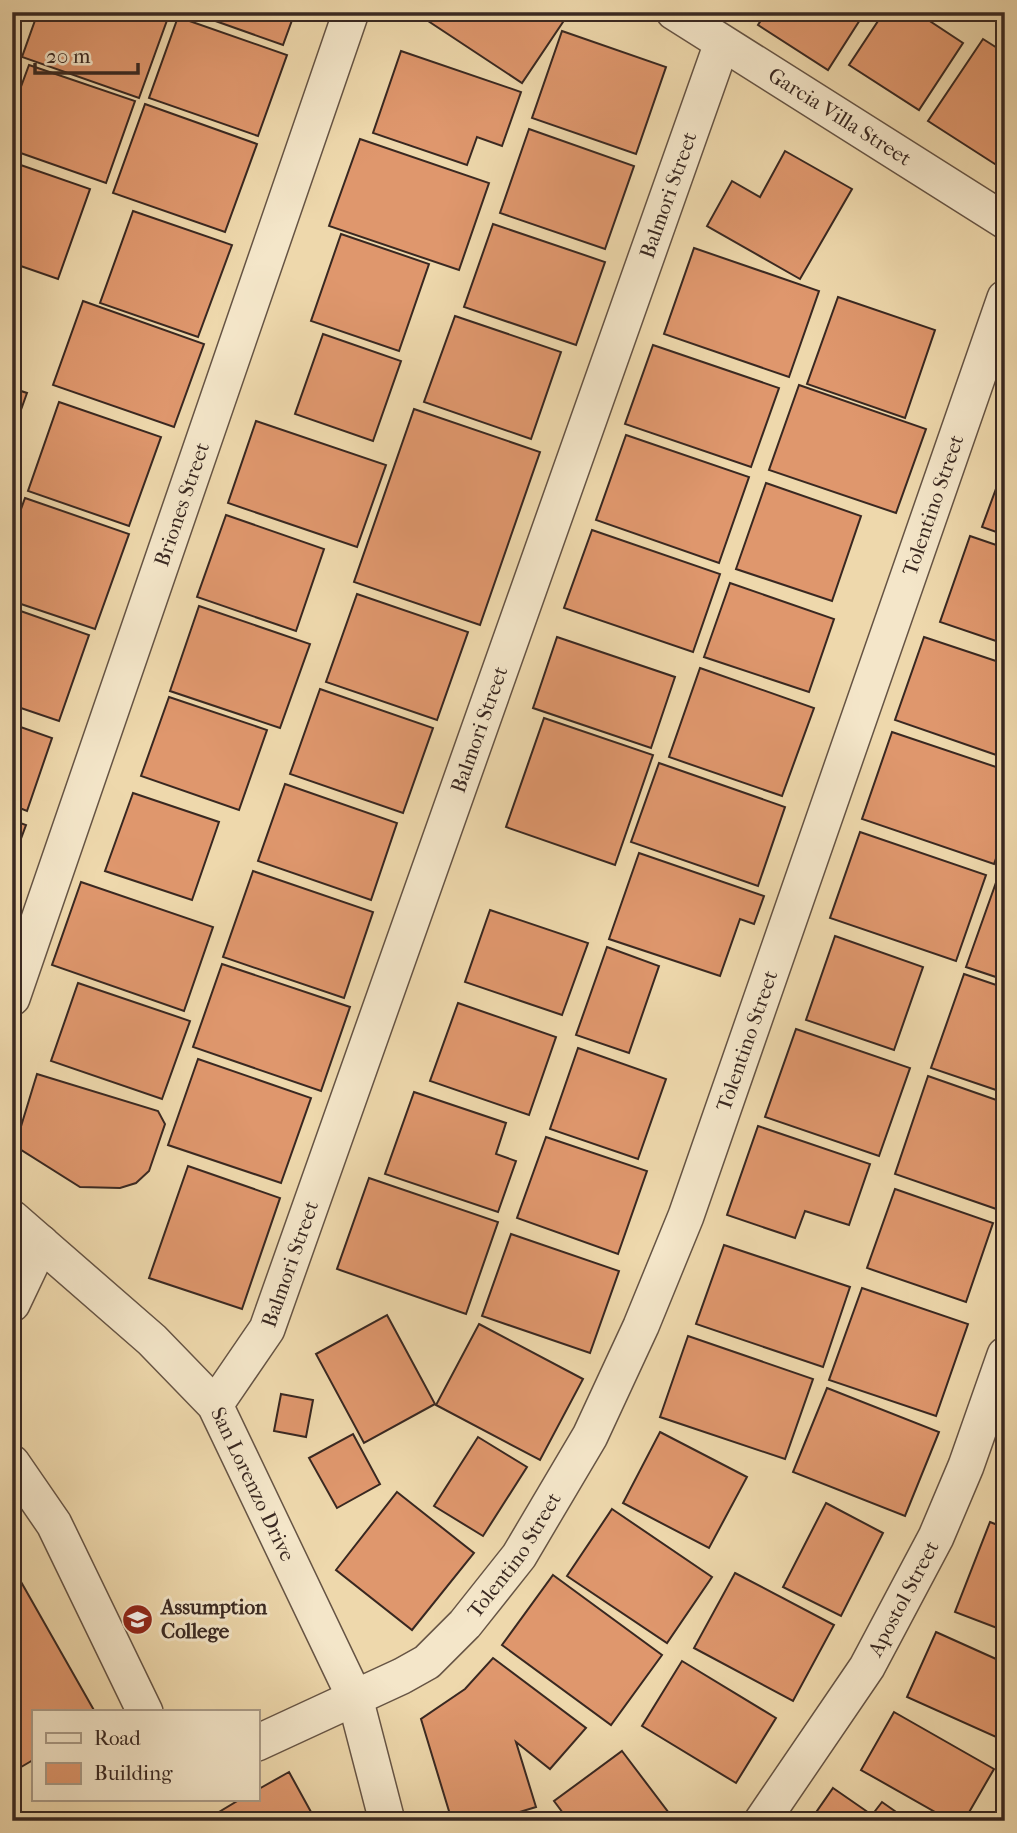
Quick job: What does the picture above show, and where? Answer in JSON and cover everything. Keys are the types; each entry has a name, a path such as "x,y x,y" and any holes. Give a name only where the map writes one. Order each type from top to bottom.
{"street":[{"name":"Briones Street","path":"12,998 351,12"},
{"name":"Garcia Villa Street","path":"674,12 1005,221"},
{"name":"Balmori Street","path":"215,1405 267,1329 722,43"},
{"name":"Tolentino Street","path":"264,1740 402,1676 426,1662 465,1624 519,1556 590,1436 686,1216 1005,298"},
{"name":"San Lorenzo Drive","path":"12,1218 152,1340 215,1405 355,1698 387,1821"},
{"path":"12,1304 41,1243"},
{"name":"Apostol Street","path":"762,1821 867,1667 936,1537 1005,1355"},
{"path":"12,1463 54,1524 144,1710"}],"building":[{"path":"38,12 170,12 139,98 22,57"},
{"path":"190,12 295,12 283,45"},
{"path":"555,12 565,19 522,83 416,13"},
{"path":"766,12 865,12 828,70 758,25"},
{"path":"884,12 916,12 963,43 919,110 849,65"},
{"path":"178,17 287,55 258,136 149,98"},
{"path":"562,31 666,67 636,154 532,118"},
{"path":"983,39 1005,53 1005,156 998,166 928,121"},
{"path":"401,51 521,92 502,146 477,137 467,165 373,133"},
{"path":"29,65 135,101 106,183 12,150 12,111"},
{"path":"145,104 257,144 225,232 113,193"},
{"path":"529,129 634,166 605,249 500,213"},
{"path":"360,139 489,183 459,270 329,226"},
{"path":"785,151 852,189 800,279 707,226 732,181 760,197"},
{"path":"12,162 90,189 58,279 12,263"},
{"path":"133,211 232,245 198,337 100,303"},
{"path":"493,224 605,262 576,345 464,307"},
{"path":"341,234 429,264 399,351 311,321"},
{"path":"694,248 819,291 789,377 664,334"},
{"path":"838,297 935,330 905,418 807,384"},
{"path":"83,301 204,344 174,427 53,385"},
{"path":"455,316 561,352 531,439 424,402"},
{"path":"323,334 401,361 373,441 295,414"},
{"path":"653,345 779,388 751,467 625,424"},
{"path":"799,385 926,429 896,513 769,470"},
{"path":"12,388 27,393 12,435"},
{"path":"59,402 161,437 129,526 28,491"},
{"path":"414,409 540,452 480,625 354,582"},
{"path":"256,421 386,465 357,547 228,503"},
{"path":"626,435 749,477 719,563 596,520"},
{"path":"1005,464 1005,535 982,527"},
{"path":"766,483 861,516 832,601 736,569"},
{"path":"25,498 129,534 95,629 12,601 12,534"},
{"path":"226,515 324,549 296,631 197,597"},
{"path":"592,530 720,574 693,652 564,608"},
{"path":"970,536 1005,548 1005,644 940,622"},
{"path":"730,583 834,619 809,692 704,657"},
{"path":"357,594 468,632 437,720 326,682"},
{"path":"199,606 310,644 280,728 170,691"},
{"path":"12,608 89,635 59,721 12,705"},
{"path":"557,637 675,677 651,748 533,708"},
{"path":"924,637 1005,664 1005,758 895,720"},
{"path":"700,668 814,708 782,796 669,757"},
{"path":"320,689 433,728 403,813 290,774"},
{"path":"169,697 267,730 239,810 141,776"},
{"path":"544,718 653,755 615,865 506,827"},
{"path":"12,724 52,738 27,811 12,805"},
{"path":"892,732 1005,770 1005,833 994,864 862,819"},
{"path":"659,763 785,807 758,886 631,842"},
{"path":"285,784 397,823 371,900 258,861"},
{"path":"133,793 219,822 192,900 105,871"},
{"path":"12,820 26,825 12,863"},
{"path":"860,832 986,875 956,961 830,918"},
{"path":"639,853 764,896 754,924 740,919 720,976 609,939"},
{"path":"253,871 373,912 344,998 223,957"},
{"path":"998,877 1005,879 1005,980 966,967"},
{"path":"81,882 213,927 184,1011 52,965"},
{"path":"490,910 588,943 562,1015 465,982"},
{"path":"835,936 923,967 894,1050 806,1020"},
{"path":"607,947 659,966 629,1053 576,1035"},
{"path":"222,964 350,1007 321,1091 193,1047"},
{"path":"964,974 1005,988 1005,1093 931,1068"},
{"path":"78,983 190,1021 162,1099 51,1061"},
{"path":"458,1003 556,1037 529,1115 430,1081"},
{"path":"796,1029 910,1068 879,1156 765,1117"},
{"path":"578,1048 666,1079 638,1159 550,1129"},
{"path":"198,1059 311,1098 281,1183 168,1145"},
{"path":"37,1074 158,1111 165,1124 149,1171 136,1183 120,1188 80,1187 15,1146"},
{"path":"928,1076 1005,1103 1005,1212 895,1174"},
{"path":"414,1092 506,1123 496,1154 516,1161 498,1212 385,1174"},
{"path":"758,1126 870,1164 849,1225 805,1211 795,1238 727,1215"},
{"path":"546,1137 647,1171 618,1254 517,1218"},
{"path":"188,1166 280,1198 242,1309 149,1278"},
{"path":"369,1178 498,1222 466,1314 337,1269"},
{"path":"895,1189 993,1223 966,1302 867,1268"},
{"path":"511,1234 619,1271 590,1353 482,1316"},
{"path":"724,1245 850,1287 823,1367 696,1324"},
{"path":"862,1288 968,1324 936,1416 829,1380"},
{"path":"387,1315 435,1404 364,1443 316,1354"},
{"path":"479,1324 583,1379 540,1460 436,1405"},
{"path":"688,1336 813,1379 785,1459 660,1417"},
{"path":"827,1388 939,1432 905,1516 793,1472"},
{"path":"281,1394 313,1400 306,1437 274,1431"},
{"path":"660,1432 747,1477 709,1548 623,1503"},
{"path":"353,1434 380,1484 337,1508 309,1458"},
{"path":"478,1437 527,1467 483,1536 434,1506"},
{"path":"397,1492 474,1553 412,1630 336,1570"},
{"path":"826,1503 883,1533 841,1616 783,1587"},
{"path":"612,1509 712,1577 667,1643 567,1576"},
{"path":"990,1522 1005,1528 1005,1631 955,1612"},
{"path":"12,1566 94,1710 32,1710 32,1761 16,1770 12,1764"},
{"path":"735,1573 834,1625 793,1701 694,1648"},
{"path":"553,1575 662,1655 611,1725 502,1645"},
{"path":"936,1632 1005,1663 1005,1741 907,1697"},
{"path":"493,1658 586,1728 550,1769 516,1742 536,1807 490,1821 452,1821 421,1719 465,1689"},
{"path":"682,1661 776,1718 736,1783 642,1726"},
{"path":"894,1712 994,1769 964,1821 951,1821 861,1770"},
{"path":"622,1751 675,1821 569,1821 554,1801"},
{"path":"289,1772 316,1821 204,1821 237,1801 259,1801 259,1789"},
{"path":"833,1788 872,1815 882,1802 909,1821 810,1821"}],"place":[{"name":"Assumption College","path":"138,1619"}]}
